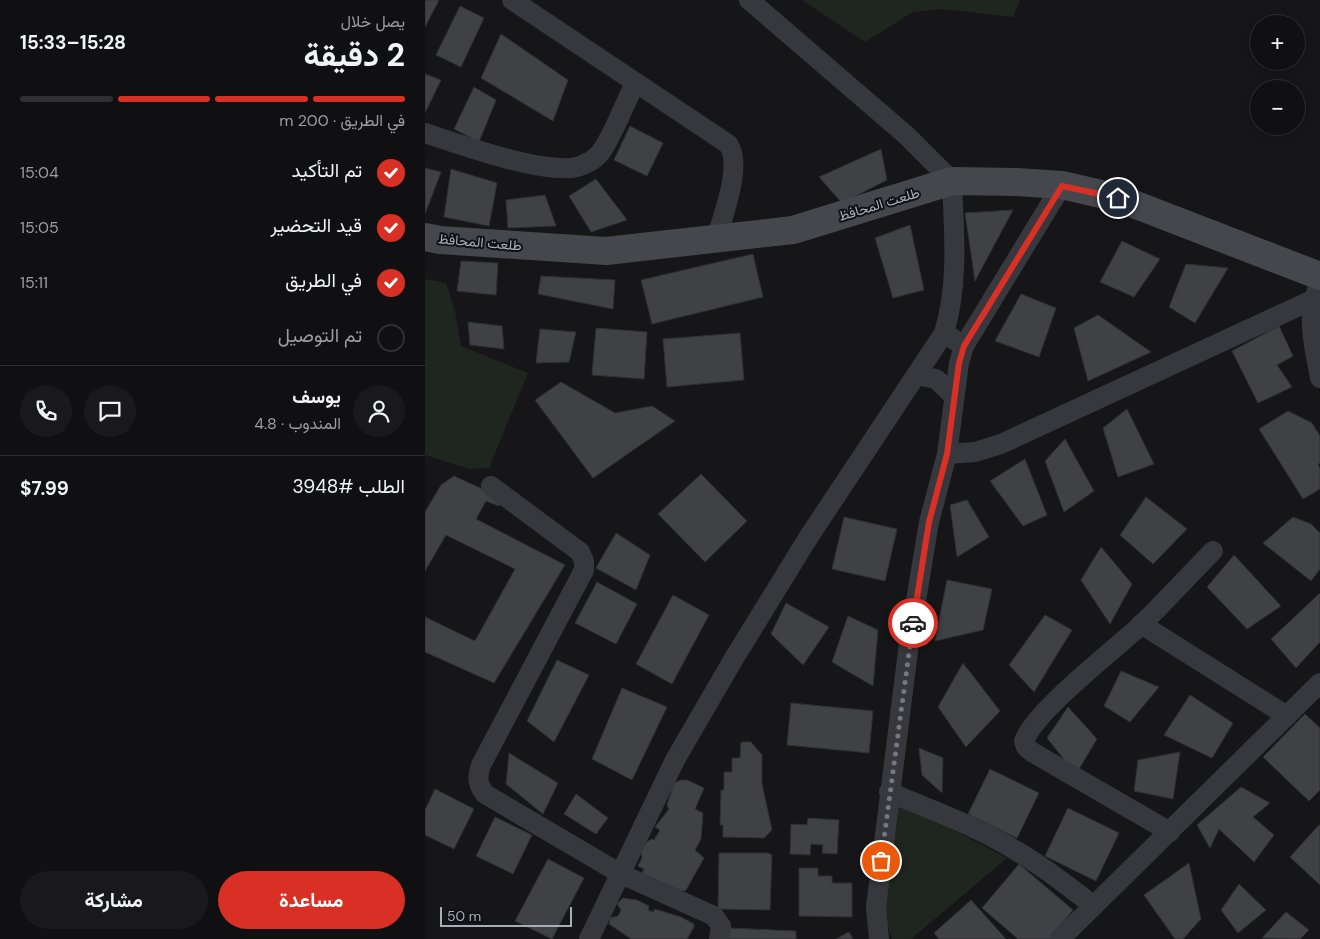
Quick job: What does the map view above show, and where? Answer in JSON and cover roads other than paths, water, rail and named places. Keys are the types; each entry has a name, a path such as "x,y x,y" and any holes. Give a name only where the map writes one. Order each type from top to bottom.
{"street":[{"path":"512,0 728,144 731,149 733,171 717,238"},
{"path":"589,939 675,760 733,660 808,538 944,333 952,306 955,274 952,181 906,135 749,0"},
{"path":"425,132 471,148 538,165 571,168 591,162 601,152 635,83"},
{"name":"طلعت المحافظ","path":"425,237 440,240 607,251 793,230 952,181 1017,182 1062,186 1118,198 1316,288"},
{"path":"879,939 876,907 909,643 928,532 947,454 959,363 964,346 1062,186"},
{"path":"1320,281 1316,288 1314,342 1320,378"},
{"path":"947,454 975,452 1001,444 1316,288"},
{"path":"944,333 964,346"},
{"path":"916,375 936,379 954,396"},
{"path":"491,486 580,552 584,561 584,570 481,765 477,779 479,786 485,794 621,874 714,916 721,926 719,939"},
{"path":"1171,832 1032,752 1024,741 1035,724 1053,705 1141,624 1213,551"},
{"path":"1141,624 1287,716"},
{"path":"1061,939 1320,683"},
{"path":"889,792 981,831 1014,849 1045,868 1094,906"}]}
